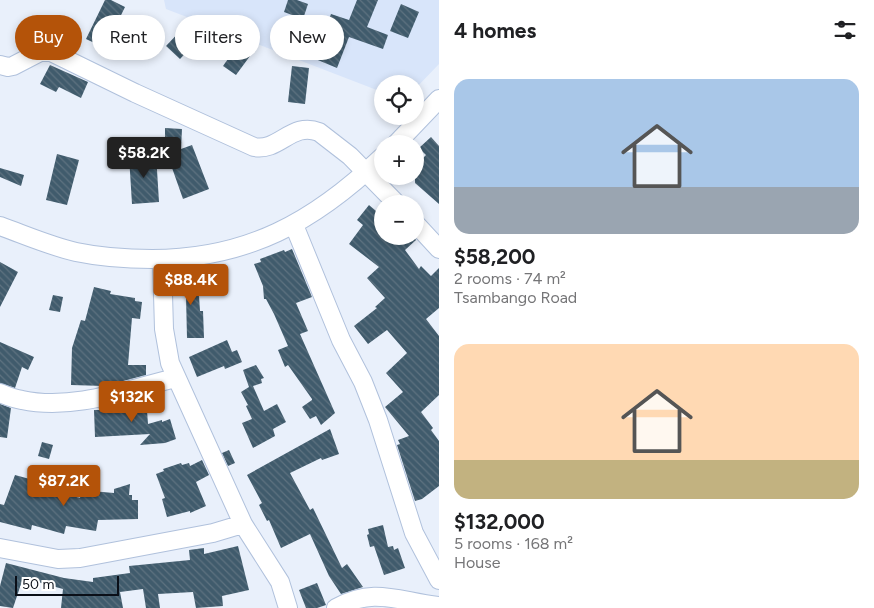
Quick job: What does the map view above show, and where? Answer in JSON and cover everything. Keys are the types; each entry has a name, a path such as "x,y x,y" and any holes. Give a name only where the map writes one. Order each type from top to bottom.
{"street":[{"path":"0,65 13,66 40,52 51,52 135,93 254,147 267,148 302,129 314,130 350,156 388,195"},
{"path":"405,135 439,99"},
{"path":"0,226 76,252 162,259 199,256 238,248 294,225 334,199 374,165"},
{"path":"294,225 341,340 363,382 378,420 414,533 439,580"},
{"path":"424,233 439,249"},
{"path":"162,259 164,329 170,363 175,378 244,524 280,582 288,608"},
{"path":"0,393 22,400 50,403 77,402 175,378"},
{"path":"0,548 58,559 80,558 213,533 244,524"},
{"path":"336,608 361,597 380,596 439,606"}],"shaded area":[{"path":"164,0 439,0 439,64 424,80 424,75 374,75 374,89 299,60 344,60 344,15 270,15 270,49 260,45 260,15 182,15 166,9"}],"building":[{"path":"105,0 111,0 125,7 121,15 98,15"},
{"path":"288,0 297,0 308,4 304,15 292,15 284,12"},
{"path":"357,0 378,0 367,27 388,35 383,49 349,37 344,50 344,18 349,20"},
{"path":"401,4 419,12 408,38 390,31"},
{"path":"92,27 92,42 86,39"},
{"path":"175,36 175,54 166,46"},
{"path":"227,60 247,60 236,75 223,66"},
{"path":"318,60 340,60 337,68"},
{"path":"50,65 88,82 81,98 59,87 56,92 40,84"},
{"path":"292,66 309,68 305,104 288,102"},
{"path":"165,128 182,129 181,149 192,145 209,189 183,199 165,148"},
{"path":"431,137 439,146 439,204 417,185 424,185 424,157 426,155 424,153 424,143"},
{"path":"57,154 79,160 67,205 46,200"},
{"path":"156,154 159,202 132,204 129,156"},
{"path":"0,168 24,175 21,186 0,177"},
{"path":"369,205 374,209 374,245 410,245 405,250 419,269 421,266 431,276 439,268 439,308 426,319 439,336 439,395 421,412 433,428 431,430 439,441 439,486 422,499 415,501 397,445 400,444 398,440 409,436 385,407 403,392 386,373 407,353 387,330 368,344 354,326 377,308 375,307 385,298 367,278 379,267 349,244 363,225 357,220"},
{"path":"292,249 312,297 296,303 308,331 300,334 335,413 321,425 316,416 310,419 302,407 312,399 288,365 285,367 278,350 288,346 274,314 266,299 264,299 263,286 254,264 261,262 260,259"},
{"path":"0,262 18,272 0,307"},
{"path":"190,277 190,280 198,280 200,311 203,311 204,338 187,338 186,296 174,296 173,278"},
{"path":"94,287 111,291 110,294 135,298 135,301 142,302 140,319 132,318 128,365 146,365 146,375 104,386 71,385 72,348 81,320 85,321"},
{"path":"53,295 63,297 60,312 49,310"},
{"path":"227,340 232,352 237,350 242,362 225,369 224,366 197,377 189,357"},
{"path":"0,342 34,357 28,370 22,367 15,388 0,383"},
{"path":"256,365 264,378 261,379 262,383 253,386 264,411 277,404 286,422 273,429 275,436 253,448 242,423 252,419 246,406 248,405 241,392 249,387 243,370"},
{"path":"146,397 148,424 170,419 176,439 165,443 140,445 150,434 95,437 94,410 121,406 120,404"},
{"path":"0,404 11,408 7,438 0,437"},
{"path":"330,429 339,454 322,460 321,458 290,473 310,510 313,508 342,568 347,564 363,587 341,594 329,576 310,534 281,548 269,520 267,521 259,505 262,503 247,475"},
{"path":"42,442 53,445 49,459 38,456"},
{"path":"229,450 235,463 228,466 222,453"},
{"path":"202,460 209,475 196,482 206,506 190,513 190,511 167,517 162,499 165,498 156,474 164,471 163,469 181,463 182,465 189,463 190,466"},
{"path":"15,475 37,481 36,484 43,487 80,498 81,494 91,495 91,491 114,493 114,489 130,484 129,495 132,495 132,500 138,500 138,519 98,520 96,531 66,526 64,534 32,525 31,530 0,522 0,504 4,505"},
{"path":"383,525 388,547 393,546 394,550 398,548 405,568 384,575 374,546 370,547 367,535 369,534 368,529"},
{"path":"238,546 249,590 222,596 223,606 196,608 193,592 158,594 160,608 146,608 143,589 120,592 123,608 61,608 63,589 23,578 13,608 0,606 0,586 6,563 64,578 93,582 93,578 130,573 129,566 190,560 189,550 204,548 204,554"},
{"path":"317,583 326,605 317,608 306,608 299,590"}]}
